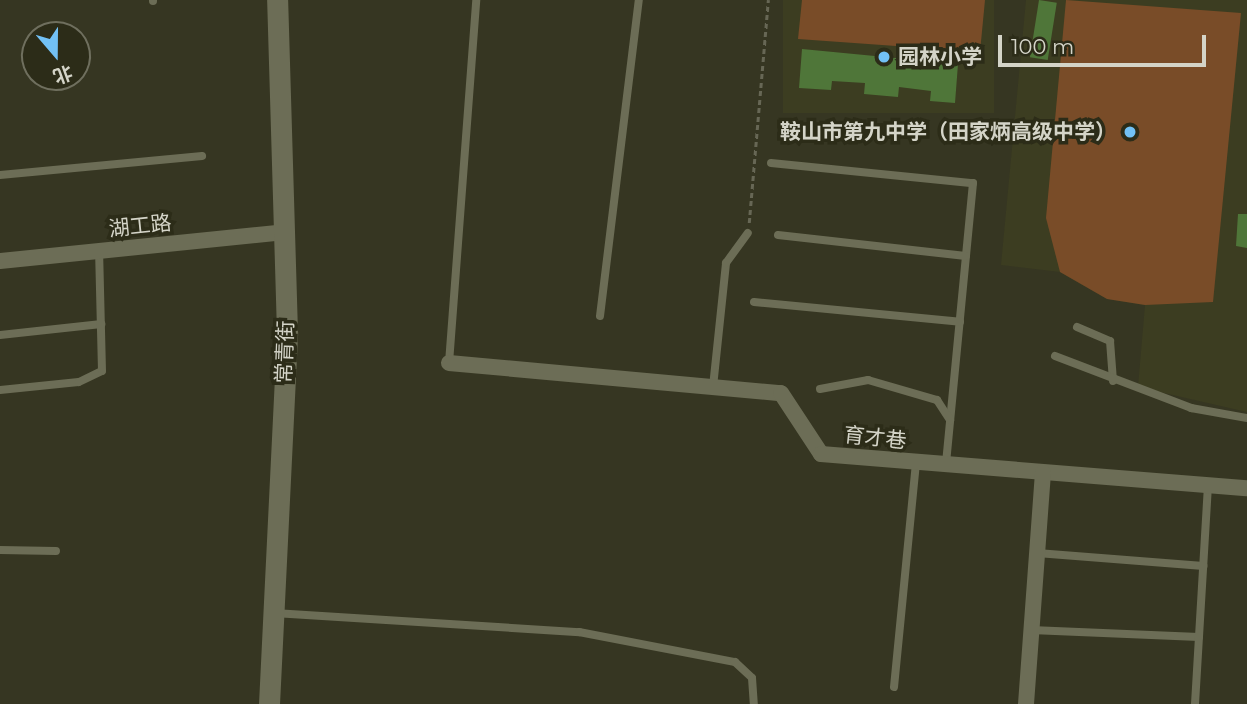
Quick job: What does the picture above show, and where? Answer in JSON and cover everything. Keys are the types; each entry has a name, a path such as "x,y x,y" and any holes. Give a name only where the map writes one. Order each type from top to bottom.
{"street":[{"name":"常青街","path":"269,704 285,232 277,0"},
{"name":"湖工路","path":"0,261 285,232"},
{"name":"育才巷","path":"449,363 781,393 821,454 1247,488"},
{"path":"1026,704 1043,473"}],"lane":[{"path":"449,363 476,0"},
{"path":"600,316 639,0"},
{"path":"0,175 202,156"},
{"path":"771,163 974,183 946,465"},
{"path":"713,387 726,263 748,233"},
{"path":"778,235 966,256"},
{"path":"0,390 79,382 102,371 99,251"},
{"path":"754,302 960,322"},
{"path":"0,335 101,324"},
{"path":"1077,327 1110,341 1114,381"},
{"path":"1055,356 1114,381 1191,408 1247,418"},
{"path":"820,389 868,380 937,400 950,420"},
{"path":"894,687 916,463"},
{"path":"1195,704 1208,485"},
{"path":"0,550 56,551"},
{"path":"1037,553 1203,566"},
{"path":"274,613 592,634 735,662 752,678 754,704"},
{"path":"1031,629 1199,637"}],"path":[{"path":"748,233 768,0"}],"shaded area":[{"name":"园林小学","path":"783,0 994,0 994,113 783,113"},
{"path":"802,0 985,0 980,52 798,39"},
{"name":"鞍山市第九中学（田家炳高级中学）","path":"1026,0 1247,0 1247,412 1138,387 1145,305 1107,299 1060,272 1001,265"},
{"name":"鞍山市第九中学（田家炳高级中学）","path":"1066,0 1241,13 1213,302 1145,305 1107,299 1060,272 1046,218"}],"building":[{"path":"1039,0 1057,3 1048,60 1030,57"},
{"path":"802,49 958,64 955,103 930,101 931,91 899,87 898,97 864,94 865,83 832,81 831,90 799,88"},
{"path":"1238,214 1247,214 1247,248 1236,246"}],"place":[{"name":"园林小学","path":"884,57"},
{"name":"鞍山市第九中学（田家炳高级中学）","path":"1130,132"}]}
